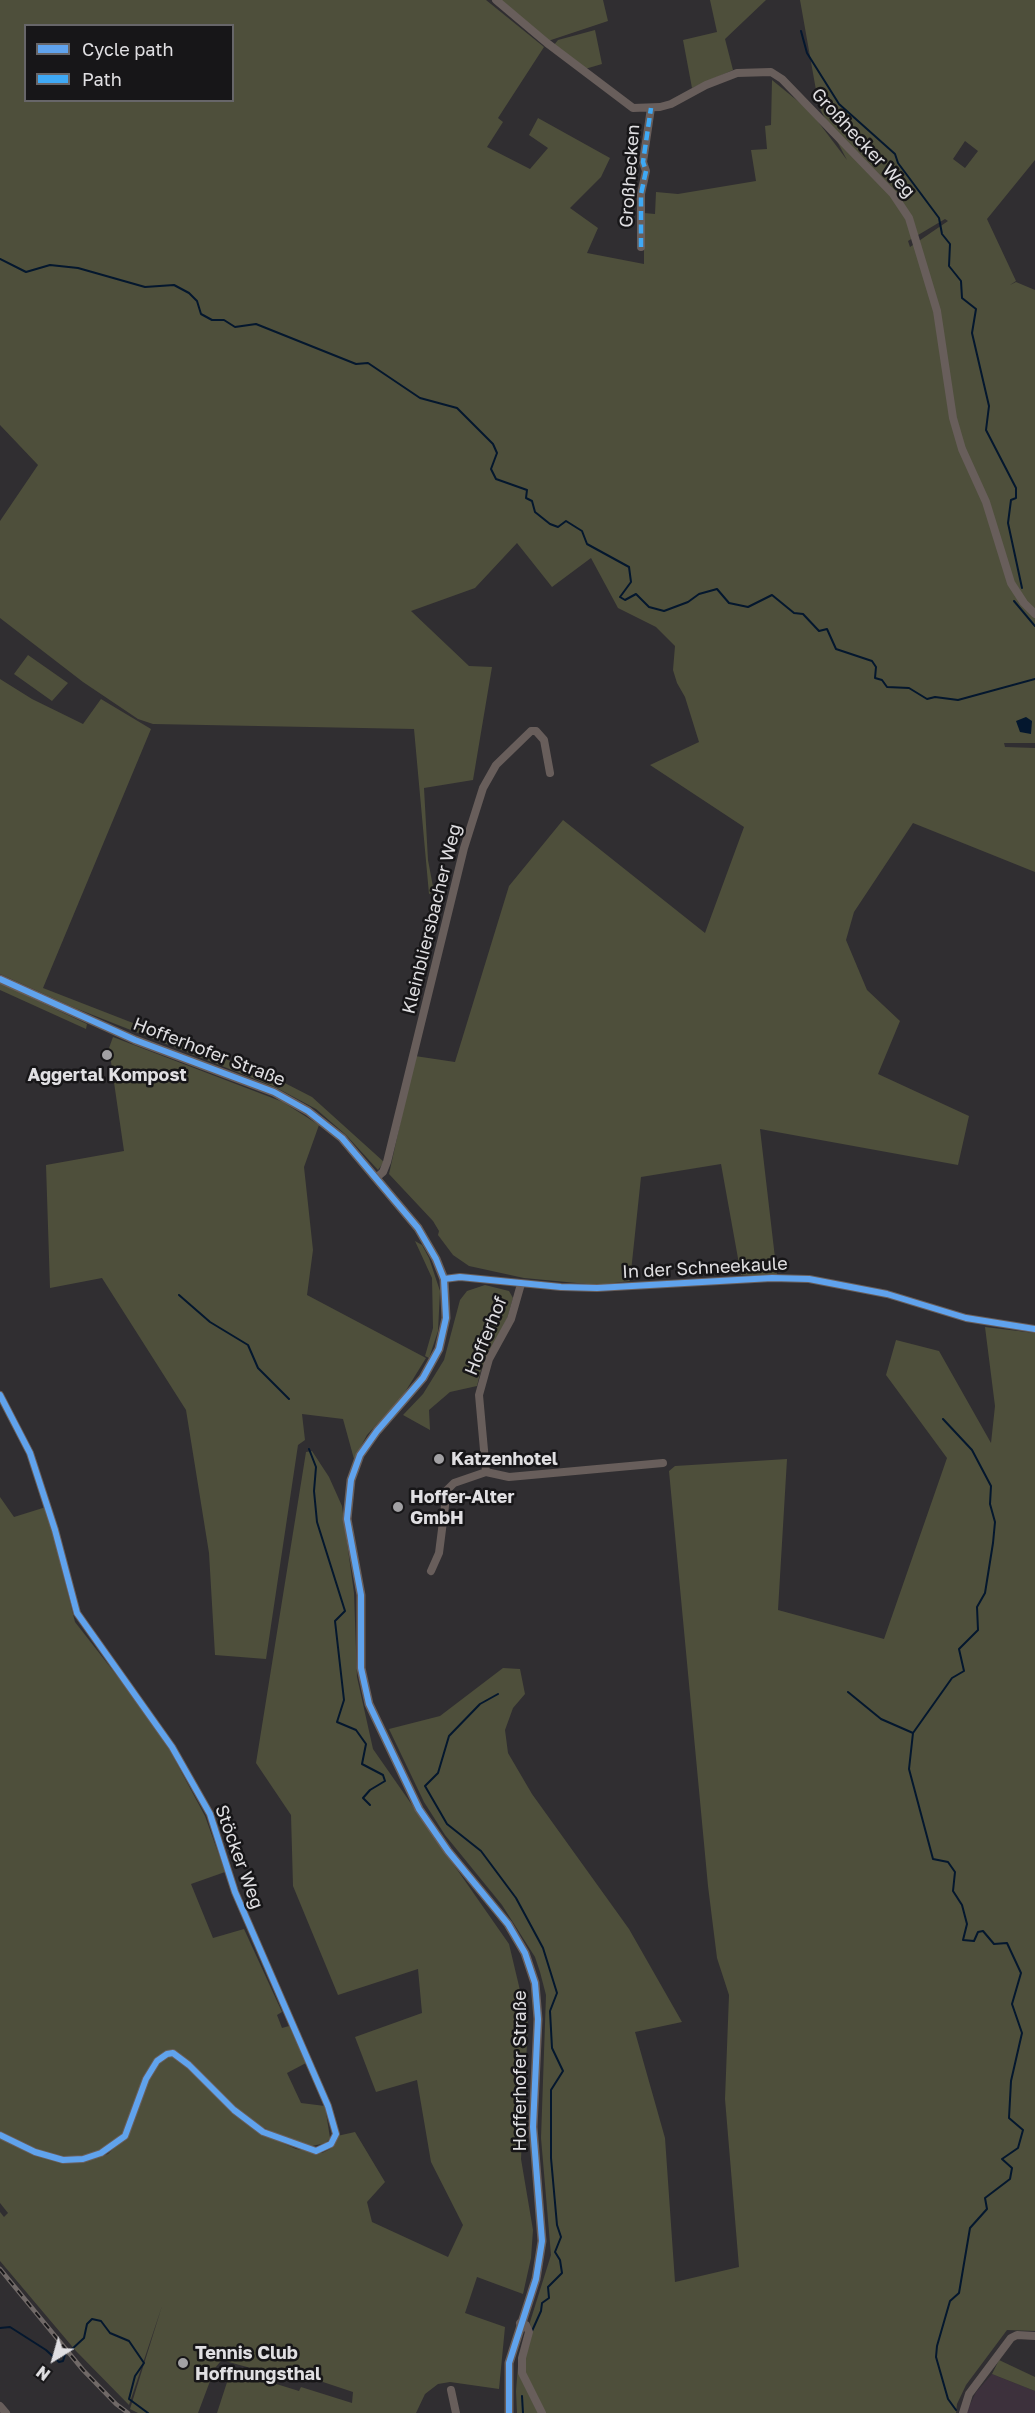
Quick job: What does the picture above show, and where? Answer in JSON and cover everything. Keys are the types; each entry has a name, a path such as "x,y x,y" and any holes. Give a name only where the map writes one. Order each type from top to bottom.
{"street":[{"path":"496,0 547,43 633,108 651,108"},
{"name":"Großhecker Weg","path":"651,108 671,104 706,85 737,73 771,72 782,79 854,151 904,208 938,311 953,418 962,448 986,502 1011,583 1035,615"},
{"name":"Großhecken","path":"641,247 641,194 646,171 643,162 651,108"},
{"name":"Kleinbliersbacher Weg","path":"376,1178 387,1162 464,848 479,799 496,765 531,732 536,731 544,740 550,773"},
{"name":"Hofferhofer Straße","path":"0,979 106,1028 274,1092 292,1101 335,1132 376,1178 418,1228 436,1259 444,1279 446,1318 439,1349 423,1378 377,1431 360,1455 351,1480 347,1519 361,1595 361,1668 364,1687 375,1720 419,1809 448,1851 508,1924 525,1953 535,1983 538,2019 533,2127 542,2241 536,2279 509,2363 509,2413"},
{"name":"In der Schneekaule","path":"444,1279 459,1277 521,1284 597,1288 772,1278 809,1279 887,1294 966,1318 1035,1329"},
{"name":"Hofferhof","path":"486,1472 479,1395 489,1359 511,1319 521,1284"},
{"name":"Stöcker Weg","path":"0,1395 30,1453 55,1530 76,1613 172,1747 210,1814 235,1892 328,2106 336,2134 331,2144 316,2151 262,2132 234,2110 180,2056 167,2054 157,2061 146,2079 125,2136 107,2151 84,2159 63,2160 36,2152 0,2135"},
{"path":"431,1571 439,1553 447,1490 454,1482 486,1472 509,1477 663,1464"},
{"path":"520,2323 526,2325 529,2332 522,2358 522,2373 542,2413"},
{"path":"963,2413 969,2394 1011,2338 1017,2335 1035,2336"},
{"path":"451,2390 456,2413"},
{"path":"0,2406 6,2413"}],"shaded area":[{"path":"992,2374 1035,2391 1035,2413 966,2413 976,2392"}],"green space":[{"path":"0,0 486,0 544,47 498,118 503,122 487,147 530,169 548,148 529,135 538,118 610,158 601,177 570,208 598,228 587,253 644,264 644,213 655,214 656,192 678,194 756,181 751,150 767,149 765,126 771,125 772,80 810,111 847,160 819,107 800,0 1035,0 1035,160 987,219 1016,281 1010,285 1016,282 1035,290 1035,743 1004,743 1005,747 1035,748 1035,872 913,823 854,912 846,940 867,990 900,1021 878,1074 969,1116 958,1165 760,1129 777,1275 741,1275 721,1164 641,1177 630,1281 598,1285 524,1278 469,1266 453,1255 438,1235 439,1231 433,1221 389,1174 415,1056 455,1062 509,886 563,820 705,933 744,827 650,765 699,742 685,697 673,670 675,646 656,627 618,608 591,558 552,587 517,543 475,588 411,611 469,666 492,667 473,780 424,788 428,860 434,892 429,894 414,729 153,724 138,719 83,682 0,618 0,521 38,465 0,425","holes":["965,141 978,151 965,168 953,159","945,219 948,221 910,247 908,241"]},
{"path":"498,0 603,0 608,21 548,41"},
{"path":"710,0 766,0 725,39 733,70 692,88 683,40 717,32"},
{"path":"595,30 602,64 585,69 554,45 558,40"},
{"path":"28,655 68,683 52,701 14,674"},
{"path":"0,679 32,699 83,724 101,699 151,729 43,988 277,1079 312,1097 384,1162 378,1170 346,1135 316,1109 275,1087 75,1008 0,974"},
{"path":"0,983 87,1024 86,1029 0,990"},
{"path":"113,1037 283,1102 319,1125 304,1167 313,1250 307,1295 426,1358 402,1397 367,1435 354,1459 343,1419 302,1414 305,1440 298,1445 266,1659 215,1655 209,1553 186,1410 102,1278 50,1288 46,1165 124,1151 109,1048"},
{"path":"415,1241 422,1245 429,1258 440,1291 438,1331 429,1358 425,1356 433,1328 432,1278"},
{"path":"485,1285 509,1291 513,1298 507,1319 481,1370 477,1386 450,1392 429,1410 430,1430 403,1415 423,1394 444,1360 460,1300 467,1291"},
{"path":"985,1327 1035,1333 1035,2331 1007,2330 966,2385 957,2404 956,2413 544,2413 524,2373 524,2360 531,2332 530,2322 551,2255 541,2138 546,1995 535,1957 502,1905 445,1835 424,1802 389,1729 440,1716 503,1668 520,1669 525,1694 513,1708 505,1730 508,1753 532,1794 629,1929 682,2022 635,2032 665,2138 675,2282 739,2267 725,2099 729,1995 717,1958 708,1886 669,1471 675,1466 787,1459 778,1610 884,1639 947,1458 886,1375 896,1340 939,1351 991,1443 995,1406"},
{"path":"312,1451 329,1477 342,1506 354,1593 357,1677 373,1749 509,1944 528,2024 521,2159 533,2230 531,2258 523,2294 477,2277 465,2313 505,2327 499,2389 450,2382 438,2384 425,2394 416,2413 217,2413 231,2370 299,2391 301,2387 352,2403 353,2392 308,2377 302,2382 225,2361 231,2349 215,2368 198,2413 138,2413 130,2409 162,2306 129,2405 76,2351 0,2261 0,2212 4,2217 8,2213 0,2203 0,2137 32,2154 63,2163 90,2160 108,2154 128,2134 151,2073 165,2056 175,2056 269,2137 296,2149 322,2153 330,2149 337,2136 355,2132 385,2182 367,2202 372,2222 448,2257 463,2225 431,2162 417,2080 376,2092 355,2037 422,2013 418,1969 338,1995 293,1886 291,1815 256,1763 306,1452"},
{"path":"0,1497 14,1517 46,1507 75,1622 139,1704 169,1749 205,1816 225,1872 191,1884 213,1938 244,1929 282,2012 277,2015 282,2028 289,2026 306,2063 287,2073 301,2103 325,2106 330,2138 326,2143 312,2146 297,2143 262,2127 238,2109 184,2057 159,2056 125,2131 115,2143 89,2156 64,2158 38,2150 0,2132"},
{"path":"999,2360 1035,2377 1035,2391 992,2374"},
{"path":"518,2366 539,2413 517,2413"}],"water":[{"path":"1026,717 1032,721 1031,734 1020,732 1016,721"}],"waterway":[{"path":"801,31 807,53 839,104 895,154 898,163 939,218 942,234 950,244 949,266 961,281 962,298 976,309 972,333 989,406 986,430 1016,488 1016,498 1011,500 1008,523 1022,588"},
{"path":"0,259 26,272 50,265 78,268 145,287 174,285 189,293 197,301 201,314 212,320 224,320 235,327 256,324 356,364 368,363 420,398 457,408 493,444 497,453 491,469 496,479 527,490 526,498 532,501 535,512 550,524 558,527 566,521 582,531 587,544 629,567 631,582 620,597 625,600 636,594 649,607 664,611 688,602 699,594 717,589 729,603 748,607 772,595 794,613 803,614 819,631 827,629 836,649 872,661 876,667 875,678 882,680 887,687 909,688 927,699 935,697 958,700 1035,679"},
{"path":"1014,601 1035,626"},
{"path":"179,1295 210,1322 248,1345 258,1368 289,1399"},
{"path":"943,1419 972,1450 991,1486 990,1504 995,1522 993,1543 985,1593 977,1607 978,1630 959,1649 964,1671 952,1678 913,1733 909,1769 933,1859 948,1862 955,1872 953,1891 962,1905 967,1924 963,1940 974,1941 978,1932 983,1931 994,1944 1007,1943 1021,1973 1012,2004 1022,2033 1011,2081 1009,2118 1023,2130 1018,2148 1002,2159 1012,2168 1010,2179 985,2198 987,2209 970,2228 959,2293 950,2301 937,2346 936,2357 948,2399 956,2410"},
{"path":"309,1449 316,1467 314,1491 317,1522 345,1611 335,1621 344,1700 337,1722 356,1730 366,1744 362,1764 383,1775 385,1781 370,1790 363,1798 370,1805"},
{"path":"848,1692 881,1719 913,1733"},
{"path":"498,1694 480,1704 449,1736 438,1773 425,1786 447,1824 481,1851 516,1898 543,1948 557,1993 550,2011 552,2048 563,2071 551,2090 551,2158 557,2225 561,2237 555,2252 560,2260 562,2273 548,2287 549,2298 542,2303 532,2331"},
{"path":"71,2350 84,2338 87,2324 92,2319 101,2321 110,2333 129,2341 144,2363 135,2376 129,2399 148,2413"},
{"path":"0,2328 10,2327 46,2350 59,2362 63,2361 65,2355"},
{"path":"522,2396 523,2413"}],"railway":[{"path":"0,2269 83,2370 128,2413"}],"marked path":[{"path":"641,247 641,194 646,171 643,162 651,108"}],"cycle path":[{"path":"0,979 135,1040 274,1092 308,1111 342,1138 418,1228 436,1259 444,1279 446,1318 439,1349 423,1378 377,1431 360,1455 351,1480 347,1519 361,1595 361,1668 369,1704 419,1809 448,1851 508,1924 525,1953 535,1983 538,2019 533,2127 542,2241 536,2279 509,2363 509,2413"},
{"path":"444,1279 460,1277 561,1287 597,1288 772,1278 809,1279 887,1294 966,1318 1035,1329"},
{"path":"0,1395 30,1453 55,1530 77,1613 172,1747 210,1814 235,1892 328,2106 336,2134 331,2144 316,2151 263,2132 234,2110 189,2065 173,2053 157,2061 146,2079 125,2136 101,2153 83,2159 63,2160 35,2152 0,2135"}],"place":[{"name":"Aggertal Kompost","path":"107,1055"},
{"name":"Katzenhotel","path":"439,1459"},
{"name":"Hoffer-Alter GmbH","path":"398,1507"},
{"name":"Tennis Club Hoffnungsthal","path":"183,2363"}]}
